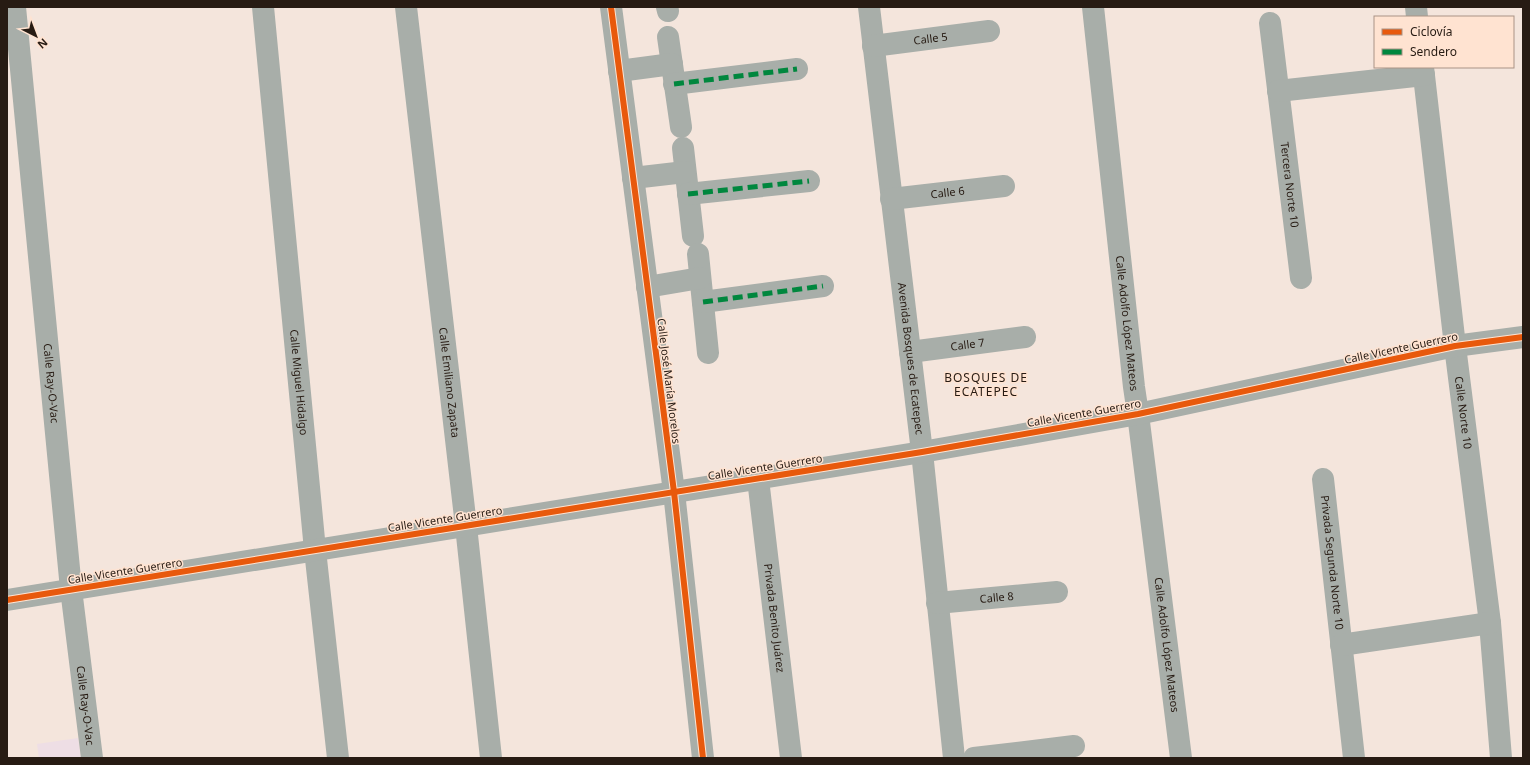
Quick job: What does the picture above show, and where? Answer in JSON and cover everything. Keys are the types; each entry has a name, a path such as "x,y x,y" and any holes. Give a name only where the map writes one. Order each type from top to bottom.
{"street":[{"name":"Calle Ray-O-Vac","path":"15,7 71,589 92,758"},
{"name":"Calle Miguel Hidalgo","path":"263,7 315,550 338,758"},
{"name":"Calle Emiliano Zapata","path":"406,7 466,526 491,758"},
{"name":"Calle José María Morelos","path":"611,7 674,492 703,758"},
{"name":"Avenida Bosques de Ecatepec","path":"869,7 922,452 954,758"},
{"name":"Calle Adolfo López Mateos","path":"1093,7 1133,379 1181,758"},
{"name":"Tercera Norte 10","path":"1270,23 1301,278"},
{"name":"Calle 5","path":"873,46 988,31"},
{"path":"668,37 696,245 708,353"},
{"path":"619,71 673,74 797,69"},
{"path":"1278,91 1423,71"},
{"name":"Calle Norte 10","path":"1423,71 1455,346 1490,623 1501,758"},
{"path":"633,178 685,172"},
{"path":"688,194 809,181"},
{"name":"Calle 6","path":"891,199 1004,186"},
{"path":"647,287 700,278"},
{"path":"703,302 823,286"},
{"name":"Calle 7","path":"910,352 1025,337"},
{"name":"Calle Vicente Guerrero","path":"7,600 922,452 1138,414 1455,346 1523,337"},
{"name":"Privada Benito Juárez","path":"758,479 791,758"},
{"name":"Privada Segunda Norte 10","path":"1323,479 1354,758"},
{"name":"Calle 8","path":"937,603 1057,592"},
{"name":"Privada Segunda Norte 10","path":"1341,645 1490,623"},
{"path":"974,758 1074,746"}],"shaded area":[{"path":"78,738 81,758 39,758 37,744"}],"marked path":[{"path":"674,84 797,69"},
{"path":"688,194 809,181"},
{"path":"703,302 823,286"}],"cycle path":[{"path":"611,7 674,492 703,758"},
{"path":"7,600 922,452 1138,414 1455,346 1523,337"}],"district":[{"name":"BOSQUES DE ECATEPEC","path":"986,385"}]}
